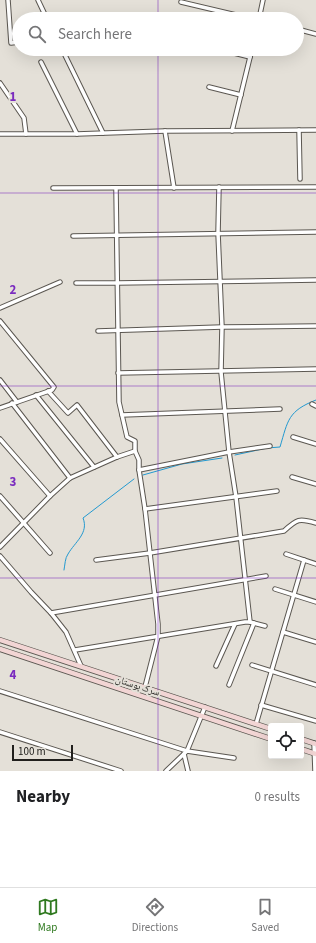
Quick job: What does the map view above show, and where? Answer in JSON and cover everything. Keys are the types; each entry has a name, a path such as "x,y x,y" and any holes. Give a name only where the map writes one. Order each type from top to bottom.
{"street":[{"path":"8,0 12,43"},
{"path":"38,0 44,12"},
{"path":"260,12 263,0"},
{"path":"181,2 223,12"},
{"path":"304,31 316,34"},
{"path":"65,56 103,133"},
{"path":"232,131 250,57 246,56"},
{"path":"41,62 77,134"},
{"path":"0,83 24,118 26,134"},
{"path":"209,87 241,95"},
{"path":"299,130 300,179"},
{"path":"0,134 316,130"},
{"path":"165,131 174,188"},
{"path":"219,187 218,233 222,327 221,372 228,452 236,497 252,622 229,685"},
{"path":"53,188 316,187"},
{"path":"116,188 119,402 127,437 135,441 135,451 139,460 158,624 158,636 145,687"},
{"path":"73,236 316,232"},
{"path":"76,283 316,280"},
{"path":"0,308 60,282"},
{"path":"0,321 54,388 0,408"},
{"path":"98,332 222,327 316,326"},
{"path":"118,373 316,369"},
{"path":"0,380 17,402"},
{"path":"48,391 68,413 77,405 117,457"},
{"path":"36,395 94,467"},
{"path":"12,404 70,478"},
{"path":"122,415 280,409"},
{"path":"294,437 316,444"},
{"path":"0,439 50,496"},
{"path":"139,470 228,452 270,446"},
{"path":"0,547 50,496 70,478 117,457 135,451"},
{"path":"292,477 316,484"},
{"path":"145,509 277,491"},
{"path":"0,496 50,553"},
{"path":"96,560 241,539 284,531 294,521 300,519 316,523"},
{"path":"286,554 316,564"},
{"path":"0,556 31,592 52,613 66,632 81,666"},
{"path":"256,724 304,560"},
{"path":"52,613 266,576"},
{"path":"275,589 316,602"},
{"path":"75,650 235,624 252,622 265,626"},
{"path":"216,666 235,624"},
{"path":"283,632 316,642"},
{"name":"سرک بوستان","path":"0,640 268,728"},
{"name":"سرک بوستان","path":"0,649 268,738"},
{"path":"252,665 316,685"},
{"path":"0,691 185,753 234,758"},
{"path":"261,705 316,721"},
{"path":"166,771 185,753 205,707"},
{"path":"0,732 119,771"},
{"path":"304,740 315,743 315,771"},
{"path":"304,750 315,753"},
{"path":"185,753 188,771"}],"waterway":[{"path":"235,455 267,448 280,447 290,418 300,408 316,400"},
{"path":"143,475 182,464 222,458"},
{"path":"64,570 67,556 83,533 83,518 134,479"}]}
